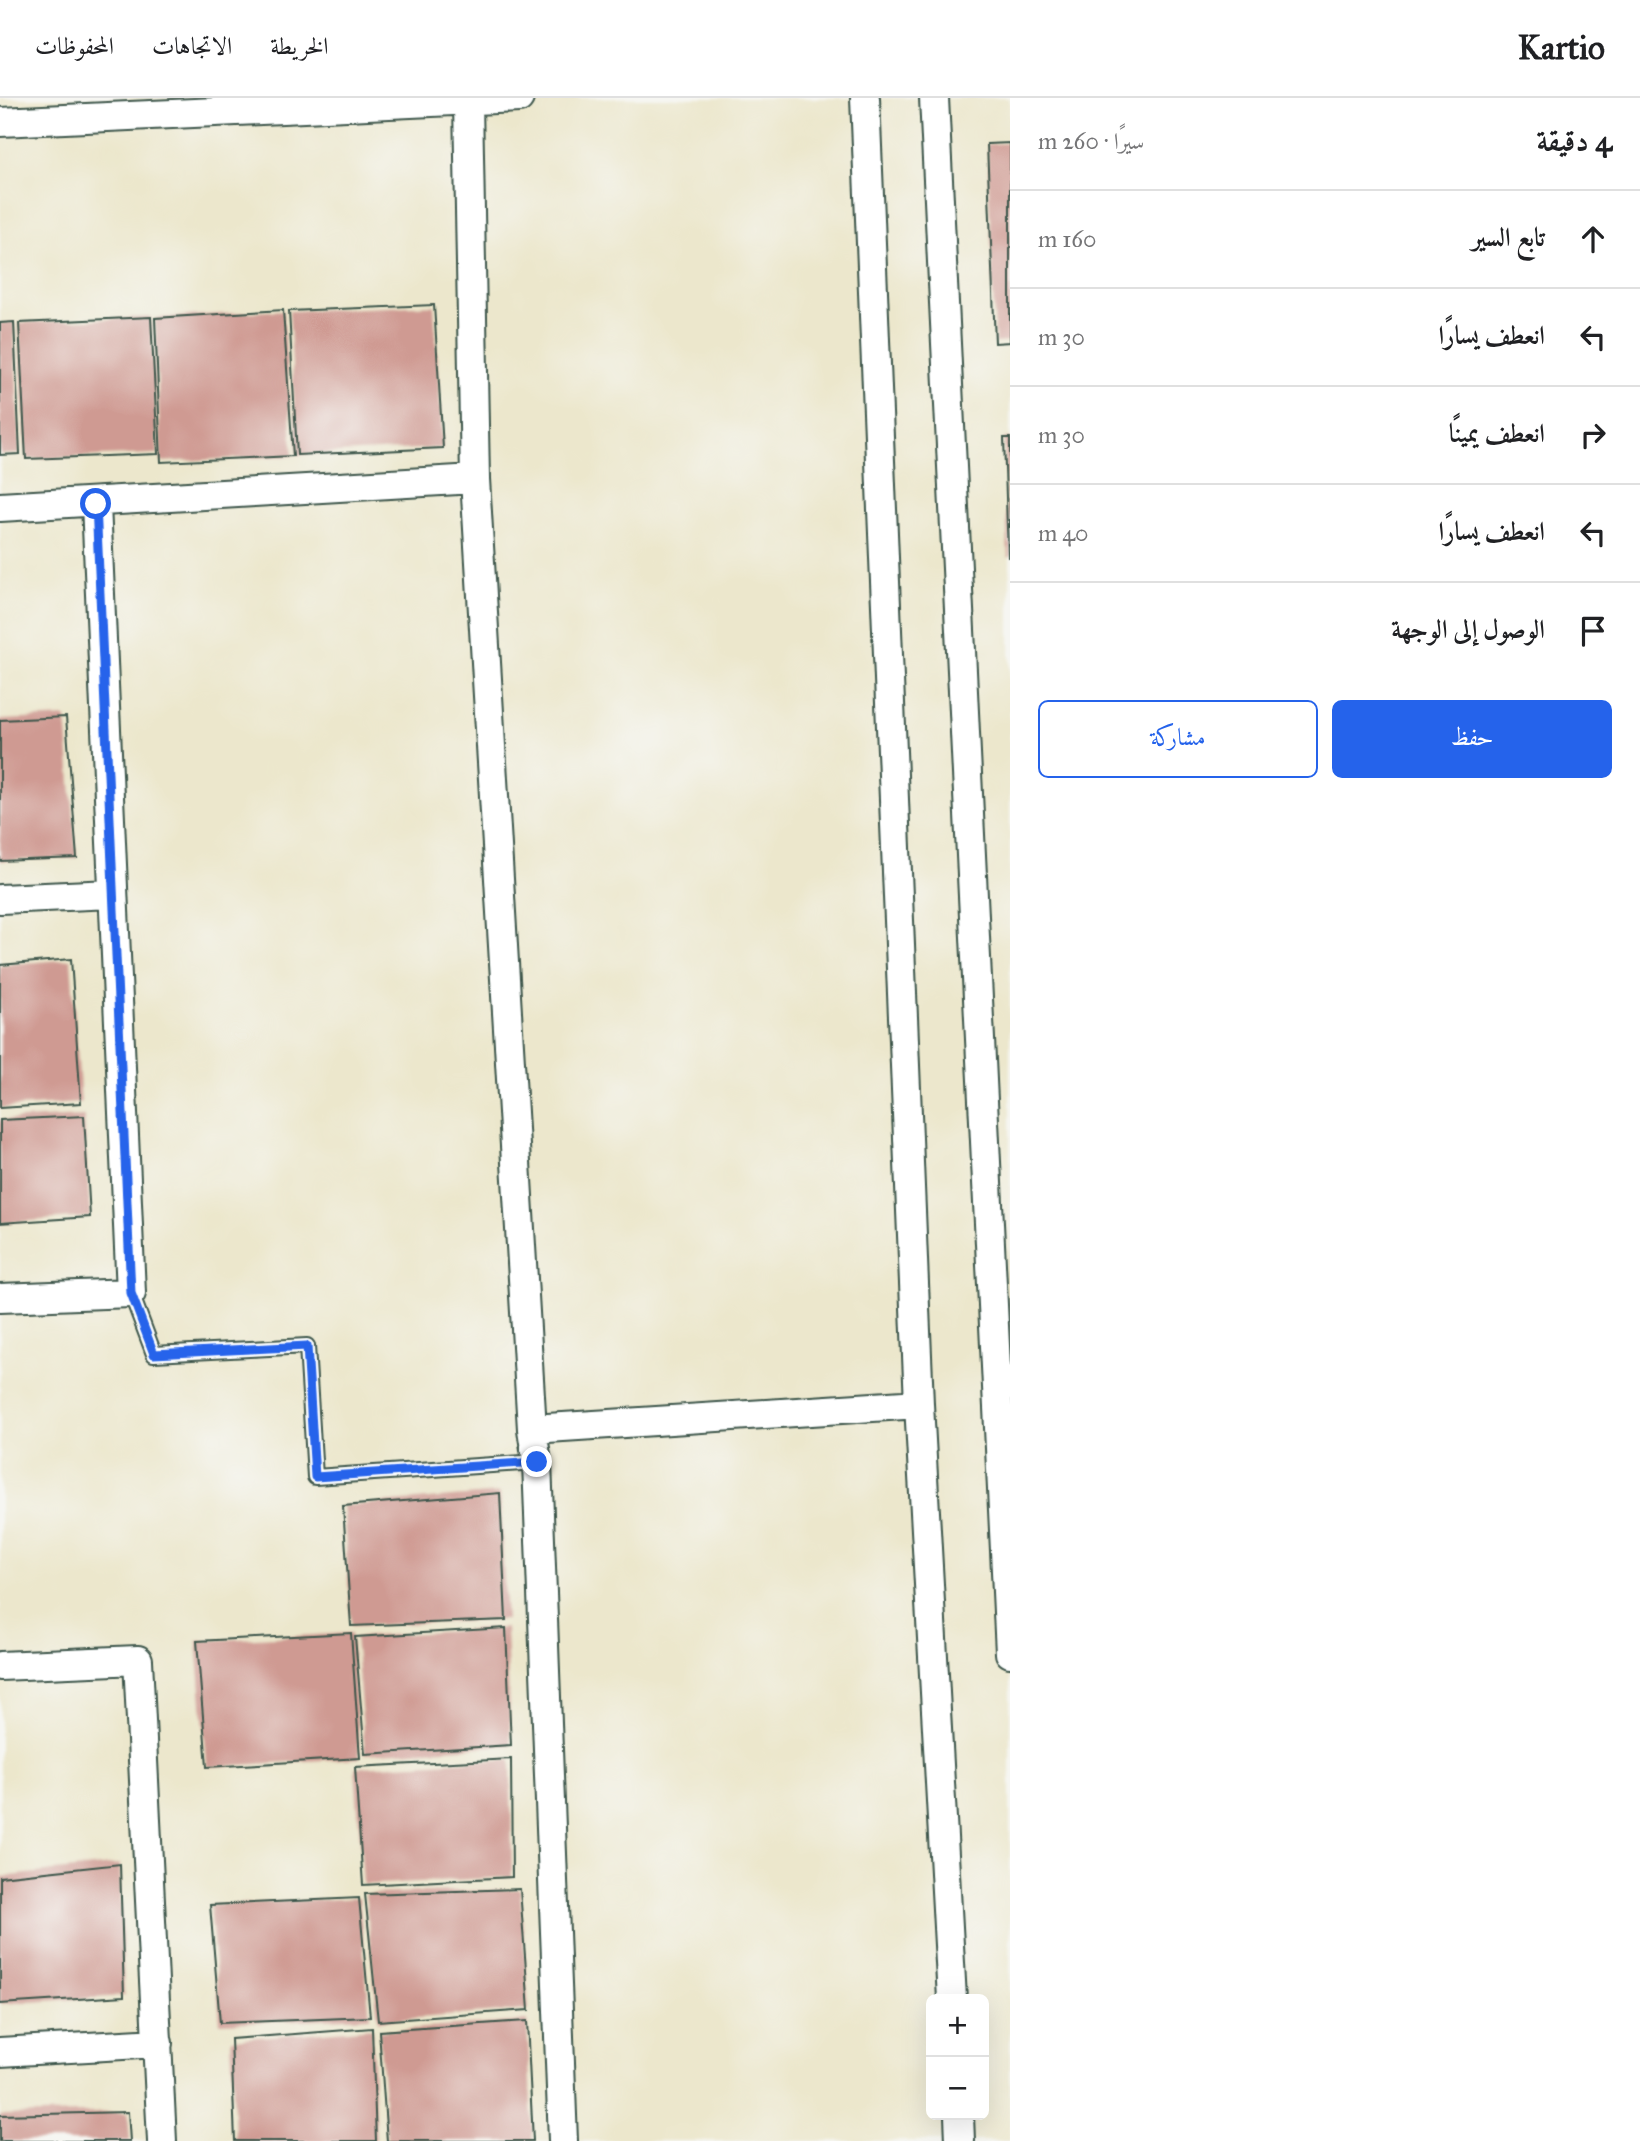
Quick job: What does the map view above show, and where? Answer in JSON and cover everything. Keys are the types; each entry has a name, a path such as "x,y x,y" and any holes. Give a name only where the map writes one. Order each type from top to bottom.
{"street":[{"path":"0,122 519,98"},
{"path":"865,98 919,1404 952,1994"},
{"path":"934,98 1010,1654"},
{"path":"468,102 475,480 532,1429 537,1462 563,2141"},
{"path":"0,507 96,504 475,480"},
{"path":"0,1298 131,1293 111,894 96,504"},
{"path":"0,898 111,894"},
{"path":"532,1429 919,1404"},
{"path":"0,1666 138,1660 162,2141"},
{"path":"0,2052 158,2043"},
{"path":"959,2120 960,2141"}],"lane":[{"path":"131,1293 154,1354 307,1346 315,1477 537,1462"}],"building":[{"path":"1010,143 1010,342 995,343 987,144"},
{"path":"434,305 443,448 297,455 289,311"},
{"path":"283,310 293,456 161,462 155,318"},
{"path":"151,317 158,454 26,459 19,323"},
{"path":"14,322 20,454 0,455 0,323"},
{"path":"1004,438 1010,438 1010,557 1008,557"},
{"path":"66,717 77,858 0,861 0,720"},
{"path":"71,959 81,1103 0,1108 0,965"},
{"path":"84,1116 90,1217 0,1223 0,1120"},
{"path":"500,1493 506,1620 351,1626 343,1506"},
{"path":"506,1628 511,1745 365,1754 355,1637"},
{"path":"351,1633 360,1758 207,1767 197,1641"},
{"path":"511,1759 512,1877 363,1885 355,1767"},
{"path":"120,1864 124,1996 0,2004 0,1877"},
{"path":"520,1889 529,2010 378,2021 365,1894"},
{"path":"359,1898 370,2017 220,2023 210,1905"},
{"path":"527,2021 533,2141 387,2141 379,2031"},
{"path":"372,2028 376,2141 235,2141 231,2039"},
{"path":"128,2112 130,2141 0,2141 0,2115"}],"route":[{"path":"96,504 111,894 131,1293 154,1354 307,1346 315,1477 537,1462"}]}
